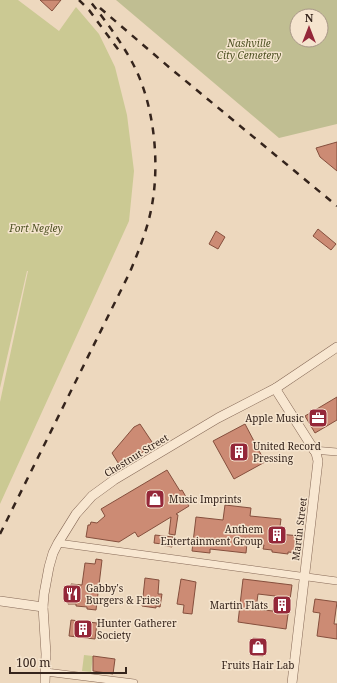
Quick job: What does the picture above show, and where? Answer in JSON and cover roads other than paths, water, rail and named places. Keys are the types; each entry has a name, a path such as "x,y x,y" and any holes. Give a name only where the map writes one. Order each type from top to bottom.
{"street":[{"name":"Chestnut Street","path":"45,683 46,654 43,607 44,594 53,553 76,514 92,496 114,480 212,422 276,388 337,347"},
{"name":"Martin Street","path":"276,388 316,454 318,462 292,683"},
{"path":"313,450 337,452"},
{"path":"58,543 337,581"},
{"path":"0,601 43,607"},
{"path":"46,672 134,683"}],"railway":[{"path":"79,0 89,10 120,52"},
{"path":"0,534 130,272 146,231 152,205 155,151 146,95 132,62 112,30 89,0"},
{"path":"100,8 337,206"}],"place":[{"name":"Apple Music","path":"318,418"},
{"name":"United Record Pressing","path":"239,452"},
{"name":"Music Imprints","path":"155,499"},
{"name":"Anthem Entertainment Group","path":"277,535"},
{"name":"Gabby's Burgers & Fries","path":"72,594"},
{"name":"Martin Flats","path":"282,605"},
{"name":"Hunter Gatherer Society","path":"83,629"},
{"name":"Fruits Hair Lab","path":"258,647"}],"park label":[{"name":"Nashville City Cemetery","path":"249,48"},
{"name":"Fort Negley","path":"36,228"}]}
